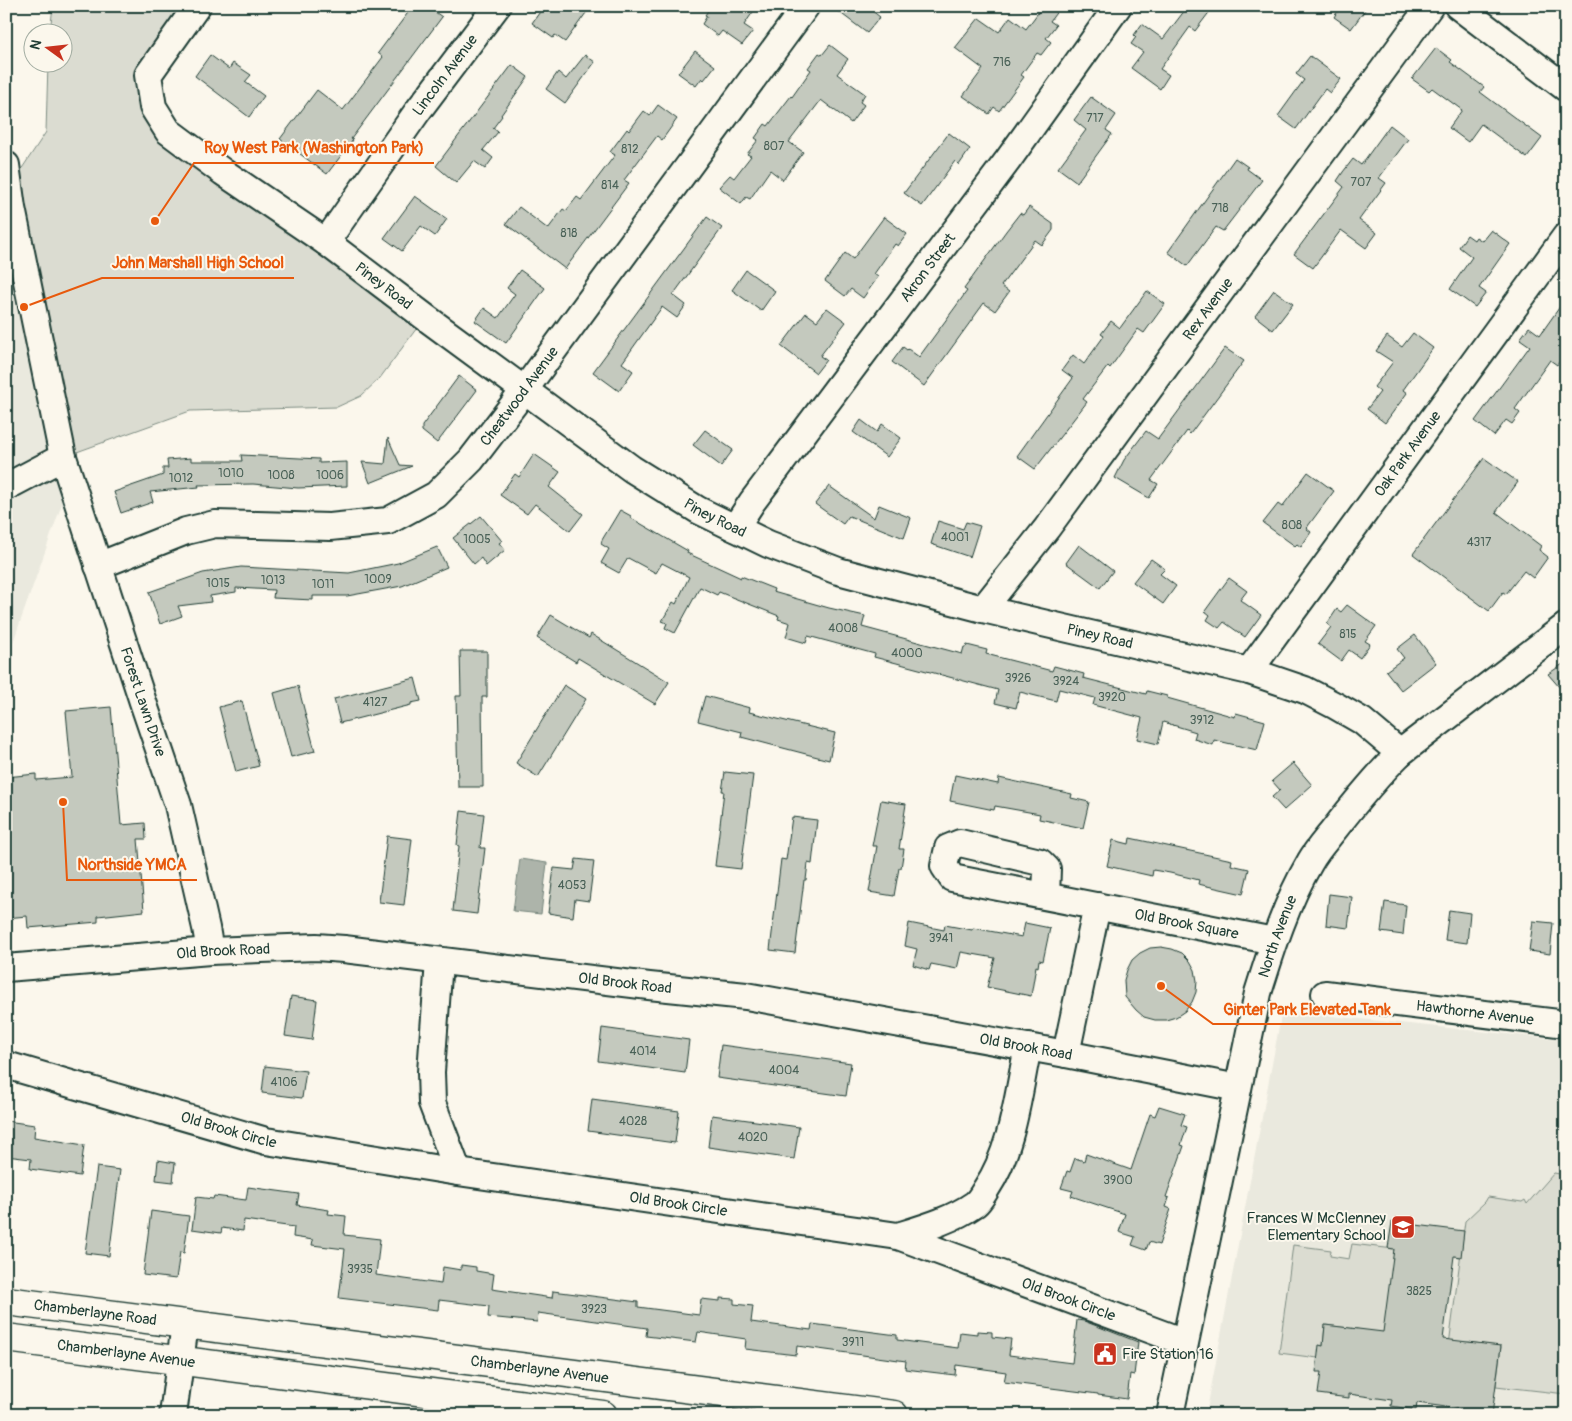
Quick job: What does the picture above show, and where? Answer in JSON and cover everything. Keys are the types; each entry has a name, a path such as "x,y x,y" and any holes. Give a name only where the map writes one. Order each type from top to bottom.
{"main road":[{"name":"Chamberlayne Road","path":"6,1302 185,1324"},
{"name":"Chamberlayne Avenue","path":"185,1324 894,1415"},
{"name":"Chamberlayne Avenue","path":"6,1338 603,1415"}],"street":[{"name":"Piney Road","path":"197,6 148,75 153,107 168,131 223,172 326,242 524,390 653,483 698,510 768,544 838,571 874,582 983,609 1249,672 1305,690 1362,721 1400,753"},
{"name":"Lincoln Avenue","path":"326,242 416,112 497,6"},
{"name":"Cheatwood Avenue","path":"98,566 186,530 215,524 330,527 388,521 436,495 471,460 524,390 806,6"},
{"name":"Akron Street","path":"735,528 752,502 1008,160 1118,6"},
{"name":"Rex Avenue","path":"983,609 1047,528 1430,6"},
{"path":"1472,10 1566,88"},
{"name":"Forest Lawn Drive","path":"6,165 12,208 63,457 178,805 210,951"},
{"name":"Oak Park Avenue","path":"1249,672 1566,236"},
{"path":"6,487 63,457"},
{"name":"North Avenue","path":"1170,1415 1258,993 1274,942 1293,895 1311,860 1375,778 1400,753 1566,626"},
{"name":"Old Brook Square","path":"1046,896 1274,942"},
{"path":"1066,1054 1098,906"},
{"name":"Old Brook Road","path":"6,968 210,951 316,947 746,996 1066,1054 1238,1088"},
{"path":"439,961 431,1072 432,1103 458,1172"},
{"name":"Hawthorne Avenue","path":"1325,994 1566,1024"},
{"name":"Old Brook Circle","path":"898,1236 930,1226 958,1214 977,1202 996,1174 1007,1145 1028,1047"},
{"name":"Old Brook Circle","path":"6,1065 266,1141 458,1172 898,1236 1184,1342"},
{"path":"173,1415 185,1324"}],"shaded area":[{"path":"53,6 197,6 148,75 153,107 425,317 380,378 361,396 337,407 190,411 63,457 9,188 46,132 48,72 72,72 72,22 51,22"},
{"path":"6,146 75,467 6,662"},
{"path":"520,859 547,863 541,914 513,911"},
{"name":"Frances W McClenney Elementary School","path":"1282,1011 1566,1040 1566,1415 1206,1415"},
{"path":"1554,1173 1566,1175 1566,1394 1496,1386 1501,1347 1469,1342 1449,1345 1465,1221 1488,1197 1522,1202 1525,1200 1527,1204"},
{"path":"1352,1244 1394,1249 1394,1337 1357,1329 1325,1325 1323,1346 1318,1358 1279,1353 1293,1245 1331,1250 1330,1256 1349,1259"}],"building":[{"path":"413,6 427,6 442,17 327,174 280,139 317,90 343,110 383,57 378,53"},
{"path":"544,6 591,6 565,42 555,35 553,38 532,23"},
{"path":"711,6 757,6 744,25 753,31 742,45 722,31 718,36 702,24"},
{"path":"831,6 866,6 880,17 867,33"},
{"path":"1043,6 1061,6 1050,21 1056,25 1046,38 1051,42 1041,55 1037,53 1021,75 1024,77 999,111 994,107 989,114 963,96 983,69 955,48 979,18 999,32 1010,17 1026,29"},
{"path":"1188,6 1214,6 1195,31 1190,27 1160,69 1169,75 1160,89 1131,68 1143,52 1131,44 1136,37 1134,35 1142,24 1163,39"},
{"path":"1341,6 1368,6 1351,29 1334,17"},
{"path":"830,45 848,59 837,74 865,94 860,102 864,105 851,123 821,100 789,142 803,152 783,180 770,170 750,199 746,197 741,204 719,187 730,175 734,178 751,156 747,154 758,140 755,138 765,124 768,126 792,97 811,70 808,68 819,53 822,55"},
{"path":"1436,48 1452,60 1450,62 1484,87 1480,92 1542,138 1527,158 1481,124 1468,142 1449,128 1462,110 1432,88 1429,91 1412,79"},
{"path":"695,51 715,66 704,80 702,78 696,86 678,73"},
{"path":"210,55 229,69 233,63 251,75 245,82 264,96 249,117 195,76"},
{"path":"585,55 595,62 565,103 546,89 558,72 566,79"},
{"path":"1310,56 1341,79 1330,93 1325,89 1296,129 1278,116 1304,80 1296,74"},
{"path":"512,65 528,77 493,128 498,132 483,150 493,158 485,169 474,161 456,183 436,166"},
{"path":"1091,97 1116,115 1106,130 1112,134 1077,182 1058,168 1086,130 1074,120"},
{"path":"658,105 677,119 662,140 657,136 624,180 629,183 565,269 506,224 519,207 548,229 563,209 566,211 577,197 581,200 615,155 610,152 627,129 629,131 644,111 650,116"},
{"path":"1390,125 1408,139 1379,178 1386,183 1359,220 1377,233 1366,248 1341,230 1313,268 1294,254 1344,187 1337,181 1343,172 1353,159 1361,165"},
{"path":"949,133 970,149 959,165 955,161 922,206 904,193"},
{"path":"1235,158 1262,180 1223,231 1216,227 1187,266 1168,252"},
{"path":"415,196 447,219 435,236 421,226 402,251 384,238"},
{"path":"1029,207 1053,224 1053,230 1042,245 1035,240 1001,286 1009,292 995,311 984,303 924,386 892,362 903,347 919,357 967,291 964,289 1006,231 1020,213 1023,215"},
{"path":"707,217 722,228 673,295 686,305 677,318 662,307 622,363 633,371 619,391 593,372"},
{"path":"884,217 907,234 898,246 895,244 874,274 878,277 863,298 851,289 845,296 825,281 845,253 853,259"},
{"path":"1491,230 1510,244 1479,288 1486,293 1475,307 1450,289 1472,257 1459,247 1467,235 1474,240 1476,237 1482,241"},
{"path":"520,270 545,288 506,343 475,321 484,308 498,318 515,294 507,288"},
{"path":"746,270 775,291 761,311 732,290"},
{"path":"1274,290 1293,304 1273,330 1255,316"},
{"path":"1147,291 1165,304 1144,333 1138,329 1110,368 1108,366 1083,399 1087,402 1035,469 1017,456 1073,378 1062,370 1073,355 1084,364 1104,336 1101,334 1111,321 1120,328"},
{"path":"1566,298 1566,353 1557,365 1550,360 1515,409 1520,413 1512,424 1506,420 1494,436 1475,421 1530,346 1520,339 1529,327 1540,335"},
{"path":"827,308 846,322 820,356 826,360 816,373 781,346 806,313 817,321"},
{"path":"1413,333 1433,348 1403,390 1407,393 1385,423 1367,409 1380,392 1374,387 1393,362 1376,351 1387,336 1402,347"},
{"path":"1225,348 1244,361 1190,434 1187,431 1151,480 1158,484 1149,498 1115,478 1124,460 1146,431 1158,439"},
{"path":"459,376 477,390 437,443 422,431 422,426"},
{"path":"861,420 877,432 882,424 901,438 887,457 853,432"},
{"path":"705,430 733,450 721,466 693,445"},
{"path":"388,438 400,465 412,466 370,483 362,462 385,464"},
{"path":"534,454 560,472 549,487 583,514 570,531 535,504 527,514 500,495 515,474 519,477"},
{"path":"241,455 319,459 319,463 347,462 347,486 298,488 253,484 198,485 199,487 150,492 153,502 121,513 114,492 163,475 163,468 168,468 167,460 191,458 191,461 242,461"},
{"path":"1484,458 1518,482 1496,512 1541,546 1539,550 1548,557 1533,578 1524,571 1506,594 1503,592 1489,611 1413,554"},
{"path":"1308,472 1334,491 1308,526 1307,529 1311,532 1301,547 1297,544 1295,546 1263,523 1278,504 1282,507"},
{"path":"829,486 874,518 879,505 911,518 904,538 849,516 843,524 815,504"},
{"path":"620,510 688,551 687,553 741,578 741,576 774,589 773,592 865,616 862,627 962,654 964,647 967,645 987,650 986,654 1052,671 1054,666 1084,674 1083,678 1146,694 1147,691 1167,696 1167,698 1235,717 1236,713 1265,721 1257,750 1214,740 1213,745 1194,739 1196,732 1163,722 1158,744 1137,739 1142,718 1093,705 1095,698 1059,689 1056,701 1020,692 1016,708 995,703 998,690 874,657 875,654 808,636 806,643 786,637 790,623 778,619 779,616 719,592 717,595 700,587 675,633 665,628 667,623 662,621 673,602 676,604 689,577 662,563 656,573 628,558 619,573 601,563 609,549 601,544 602,540"},
{"path":"481,516 502,541 499,543 505,550 486,566 481,558 474,564 453,538"},
{"path":"938,521 963,529 966,522 980,526 970,557 931,544"},
{"path":"1079,545 1113,571 1100,588 1066,563"},
{"path":"437,547 447,567 402,586 347,596 313,596 313,600 273,598 274,590 236,588 236,592 210,596 211,602 178,606 182,616 160,624 149,592 203,573 241,567 349,573 398,563"},
{"path":"1151,559 1165,569 1160,574 1176,586 1163,604 1133,582"},
{"path":"1229,578 1247,591 1240,600 1261,615 1245,637 1224,622 1219,628 1207,620 1210,615 1205,611"},
{"path":"1347,605 1376,626 1365,641 1370,644 1360,658 1349,650 1341,661 1318,644 1331,627 1327,624 1337,609 1341,612"},
{"path":"551,615 589,638 591,634 669,682 655,704 578,658 576,662 537,638"},
{"path":"1415,635 1436,663 1401,690 1386,671 1404,658 1397,649"},
{"path":"460,651 487,651 487,697 482,697 483,787 458,787 456,696 461,696"},
{"path":"1566,662 1566,695 1548,674"},
{"path":"415,678 421,701 340,723 334,699"},
{"path":"564,685 586,699 538,777 516,763"},
{"path":"298,686 315,751 291,757 274,693"},
{"path":"705,696 750,708 749,712 835,733 829,760 741,737 742,732 698,721"},
{"path":"242,701 259,766 236,772 219,707"},
{"path":"111,707 121,825 145,823 146,839 138,839 144,911 98,916 98,922 28,928 27,916 6,918 6,777 36,774 36,780 72,777 66,711"},
{"path":"1293,763 1312,785 1284,810 1272,797 1280,790 1272,781"},
{"path":"725,772 753,775 741,869 715,866"},
{"path":"955,775 998,784 999,778 1072,794 1071,798 1089,802 1083,828 1039,819 1040,814 995,806 994,810 950,801"},
{"path":"881,800 906,804 899,849 904,849 894,896 869,892 877,846 872,846"},
{"path":"461,811 484,814 480,848 485,848 477,914 453,911"},
{"path":"792,817 817,820 812,864 808,863 806,880 804,880 795,953 770,950 781,859 786,860"},
{"path":"387,836 412,839 404,905 379,902"},
{"path":"1130,838 1232,860 1231,865 1249,869 1243,894 1198,884 1199,880 1170,873 1153,870 1152,876 1107,866 1113,840 1129,844"},
{"path":"576,859 594,861 589,901 575,899 573,917 548,913 554,868 574,870"},
{"path":"1329,894 1352,897 1348,928 1326,925"},
{"path":"1385,902 1406,905 1403,935 1381,932"},
{"path":"1449,910 1470,913 1467,943 1445,940"},
{"path":"1533,921 1553,923 1550,954 1529,951"},
{"path":"909,923 944,930 945,925 972,930 973,928 1022,937 1025,923 1050,928 1043,961 1039,960 1038,967 1036,966 1031,996 987,987 995,958 961,952 957,969 931,964 929,970 913,965 917,949 905,946"},
{"path":"1161,947 1182,953 1195,970 1197,981 1196,992 1192,1002 1185,1011 1176,1017 1166,1020 1155,1020 1144,1017 1125,997 1124,980 1132,960 1150,948"},
{"path":"291,996 317,1000 312,1040 285,1036"},
{"path":"602,1028 689,1040 685,1073 598,1061"},
{"path":"721,1045 851,1063 846,1096 717,1078"},
{"path":"265,1066 306,1071 302,1098 262,1093"},
{"path":"592,1099 679,1111 675,1143 588,1131"},
{"path":"1159,1106 1185,1114 1181,1125 1187,1127 1181,1145 1184,1146 1166,1197 1169,1198 1166,1207 1171,1209 1159,1245 1149,1242 1146,1250 1132,1245 1135,1237 1119,1232 1125,1214 1071,1196 1073,1191 1061,1188 1067,1171 1070,1172 1075,1158 1084,1161 1086,1154 1131,1170 1150,1114 1155,1116"},
{"path":"712,1115 799,1127 794,1159 708,1147"},
{"path":"6,1121 35,1125 34,1137 84,1145 80,1176 30,1169 31,1159 6,1156"},
{"path":"158,1160 175,1163 173,1182 156,1180"},
{"path":"97,1167 120,1170 109,1256 85,1253"},
{"path":"248,1187 299,1194 297,1205 329,1210 328,1214 346,1216 344,1235 380,1239 376,1275 441,1284 443,1267 461,1270 461,1265 476,1267 476,1271 494,1274 492,1289 552,1298 553,1291 638,1302 638,1307 699,1315 701,1299 720,1301 720,1298 734,1299 734,1304 753,1306 751,1322 811,1330 812,1324 897,1335 897,1340 958,1348 960,1332 977,1334 977,1331 992,1332 992,1337 1011,1339 1009,1355 1072,1363 1077,1320 1138,1342 1134,1375 1130,1374 1127,1399 1004,1382 1006,1372 956,1365 955,1375 905,1369 906,1361 797,1346 796,1355 745,1349 746,1339 698,1332 696,1342 646,1336 647,1328 538,1313 537,1322 488,1317 489,1306 439,1300 438,1310 339,1298 345,1249 312,1245 313,1240 293,1237 294,1227 244,1220 243,1231 222,1228 221,1233 192,1229 196,1197 213,1199 214,1196 246,1200"},
{"path":"151,1211 189,1216 184,1253 180,1252 176,1279 143,1275"},
{"path":"1392,1222 1464,1231 1461,1257 1454,1256 1443,1339 1501,1346 1492,1415 1460,1412 1460,1409 1417,1403 1416,1410 1391,1406 1392,1400 1349,1394 1349,1398 1318,1394 1321,1372 1316,1372 1319,1345 1323,1346 1325,1325 1383,1332 1394,1249 1388,1248"}],"place":[{"name":"Roy West Park (Washington Park)","path":"155,221"},
{"name":"John Marshall High School","path":"24,307"},
{"name":"Northside YMCA","path":"63,802"},
{"name":"Ginter Park Elevated Tank","path":"1161,986"},
{"name":"Frances W McClenney Elementary School","path":"1403,1227"},
{"name":"Fire Station 16","path":"1105,1354"}]}
